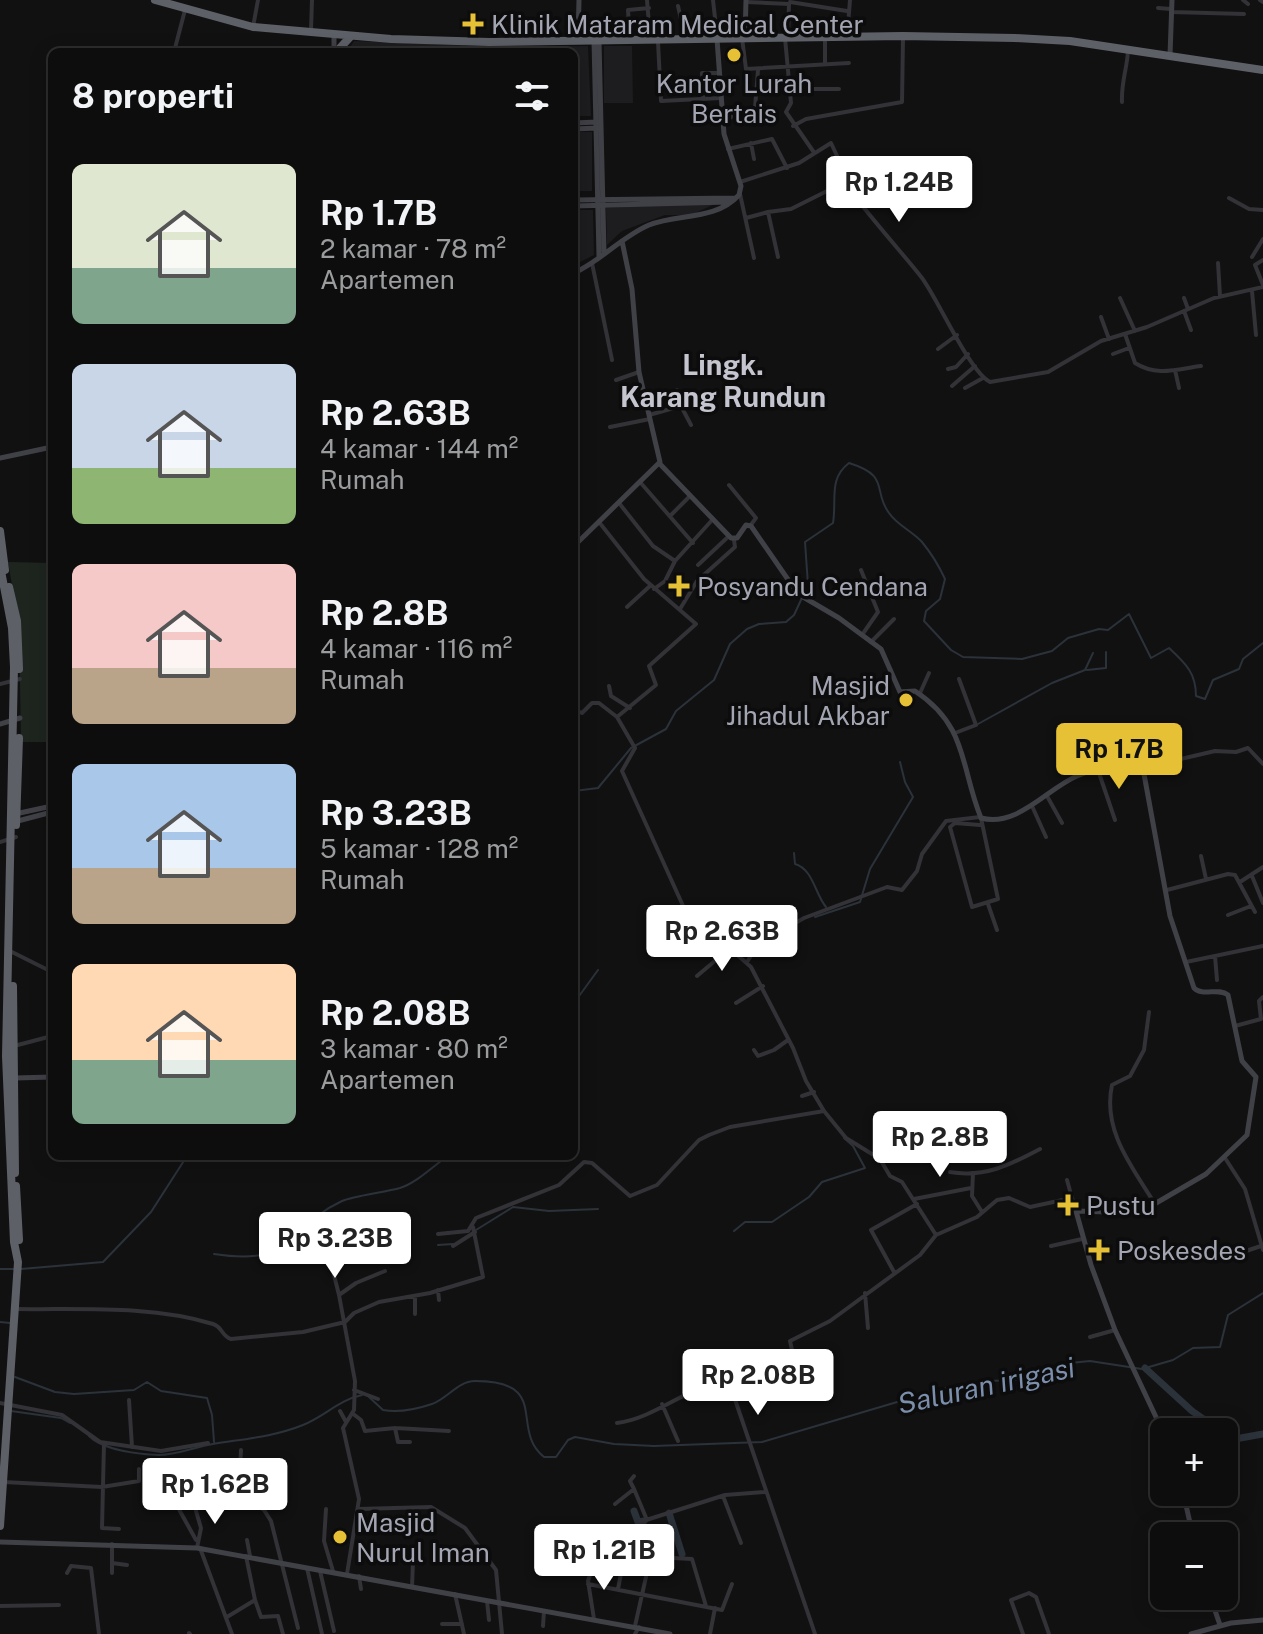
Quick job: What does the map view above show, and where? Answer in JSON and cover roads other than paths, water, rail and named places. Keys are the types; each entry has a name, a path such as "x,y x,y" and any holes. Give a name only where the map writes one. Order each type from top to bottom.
{"highway":[{"path":"155,0 253,27 490,47 578,41 903,36 1054,40 1263,70"},
{"path":"295,31 399,37"},
{"path":"341,48 351,36"},
{"path":"0,531 16,646 17,679 9,1078"},
{"path":"0,566 16,646"},
{"path":"0,1526 4,1406 18,1263 7,1113 12,1046 11,951"}],"street":[{"path":"253,27 258,0"},
{"path":"311,30 312,0"},
{"path":"578,41 579,0"},
{"path":"647,0 661,101 721,98"},
{"path":"713,0 723,124 727,149 740,182 736,198 746,218 754,258"},
{"path":"847,37 850,0"},
{"path":"1170,55 1172,0"},
{"path":"847,11 790,2 746,1 744,67 758,70 786,64 849,63"},
{"path":"790,2 786,64 791,103 786,112 813,151"},
{"path":"678,6 686,39"},
{"path":"630,40 628,10 649,8"},
{"path":"1158,8 1244,14"},
{"path":"175,48 185,10"},
{"path":"337,33 338,48"},
{"path":"793,126 806,119 902,102 903,36"},
{"path":"825,37 825,63"},
{"path":"596,41 602,254"},
{"path":"1122,102 1121,77 1127,66 1128,49"},
{"path":"723,124 737,112 755,107 758,70"},
{"path":"703,99 702,73 720,73"},
{"path":"791,89 839,89"},
{"path":"578,126 598,125"},
{"path":"727,149 772,139 787,168"},
{"path":"751,143 754,159"},
{"path":"740,182 787,168 813,151 831,144 838,158 834,160 836,171 848,190 885,229 924,280 983,378 993,382 1048,372 1109,339 1220,296 1252,291 1263,286 1255,265 1263,260"},
{"path":"746,218 791,209 833,188"},
{"path":"578,203 736,198"},
{"path":"578,271 652,224 698,216 736,198"},
{"path":"1229,198 1249,209 1263,210"},
{"path":"768,212 778,257"},
{"path":"1252,257 1263,239"},
{"path":"622,241 634,301 639,372 659,463 732,538 735,547 695,583 680,609"},
{"path":"592,263 612,360"},
{"path":"1218,263 1220,296"},
{"path":"1252,291 1256,335"},
{"path":"1120,298 1135,331"},
{"path":"1184,298 1191,330"},
{"path":"1101,317 1109,339"},
{"path":"1125,334 1135,363 1140,366 1153,371 1201,366"},
{"path":"938,349 957,335"},
{"path":"1113,354 1129,348"},
{"path":"948,369 956,367 968,354"},
{"path":"952,386 975,366"},
{"path":"1175,370 1179,388"},
{"path":"616,380 639,372"},
{"path":"965,388 983,378"},
{"path":"677,390 691,425"},
{"path":"610,427 681,406"},
{"path":"0,458 48,448"},
{"path":"578,542 659,463"},
{"path":"640,482 693,543"},
{"path":"698,565 745,526 750,526 756,518 729,485"},
{"path":"670,516 690,496"},
{"path":"618,501 653,546 675,561"},
{"path":"627,607 665,581 675,561 713,519"},
{"path":"599,522 652,587 695,625 649,666 656,685 617,717"},
{"path":"750,526 798,594 839,618 871,642 888,660 899,691 920,693 942,711 955,733 981,820 998,899 971,907 950,827 955,823 981,820"},
{"path":"861,570 878,612 862,635"},
{"path":"871,642 894,619"},
{"path":"920,693 929,673"},
{"path":"0,684 17,679"},
{"path":"955,733 976,724 959,679"},
{"path":"609,686 611,696 630,708"},
{"path":"578,711 583,713 595,702 617,717 634,745 623,765 623,773 685,909 747,962 763,986 824,1111 846,1138 880,1159 890,1176 902,1182 936,1235"},
{"path":"0,724 17,718"},
{"path":"747,962 759,944 804,918 887,887 902,890 917,871 922,854 946,821 997,819 1032,806 1067,781 1098,769 1138,769 1215,751 1236,752 1248,748 1263,764"},
{"path":"1098,769 1115,820"},
{"path":"1138,769 1146,778 1174,932 1197,991 1223,991 1228,995 1243,1065 1256,1077"},
{"path":"1047,796 1062,823"},
{"path":"1032,806 1046,837"},
{"path":"13,818 48,807"},
{"path":"13,818 48,813"},
{"path":"0,842 13,837"},
{"path":"1201,856 1206,879"},
{"path":"1240,882 1263,867"},
{"path":"1167,890 1228,874 1240,882 1255,912"},
{"path":"1252,876 1263,903"},
{"path":"988,904 997,930"},
{"path":"1228,915 1251,906"},
{"path":"1186,962 1263,946"},
{"path":"697,976 729,949"},
{"path":"11,951 48,970"},
{"path":"1215,956 1217,980"},
{"path":"736,1003 763,986"},
{"path":"1235,1026 1261,1019 1259,1001 1263,997"},
{"path":"1149,1012 1144,1050 1132,1074 1112,1085 1110,1102 1122,1153 1155,1204"},
{"path":"12,1046 48,1037"},
{"path":"754,1050 758,1056 788,1040"},
{"path":"1256,1077 1263,1073"},
{"path":"9,1078 48,1077"},
{"path":"1077,1211 1136,1213 1206,1174 1247,1135 1256,1077"},
{"path":"802,1096 814,1092"},
{"path":"15,1309 66,1307 86,1312 150,1314 216,1325 231,1339 303,1332 345,1322 374,1303 415,1296 484,1276 474,1230 476,1218 559,1185 584,1162 592,1163 630,1196 657,1185 699,1140 709,1135 730,1127 824,1111"},
{"path":"950,1172 973,1173 999,1169 1040,1149"},
{"path":"1225,1158 1245,1189 1262,1248 1231,1256"},
{"path":"973,1173 971,1188 974,1203 983,1212"},
{"path":"1067,1180 1082,1239 1115,1330 1156,1418"},
{"path":"894,1272 871,1230 915,1202 971,1188"},
{"path":"738,1399 760,1389 800,1386 790,1341 830,1321 920,1255 936,1235 983,1212 1003,1198 1030,1207 1072,1198"},
{"path":"319,1215 345,1322 354,1393 345,1439 358,1509 347,1574"},
{"path":"438,1234 474,1230"},
{"path":"453,1246 474,1230"},
{"path":"303,1241 324,1233"},
{"path":"1051,1246 1082,1239"},
{"path":"317,1254 329,1248"},
{"path":"339,1295 356,1283 385,1271"},
{"path":"438,1290 439,1300"},
{"path":"865,1293 868,1328"},
{"path":"415,1296 415,1314"},
{"path":"1090,1337 1115,1330"},
{"path":"691,1357 700,1388"},
{"path":"617,1423 728,1379 759,1361"},
{"path":"728,1379 738,1399 764,1492 815,1634"},
{"path":"354,1393 378,1399"},
{"path":"129,1400 132,1447"},
{"path":"662,1404 678,1441"},
{"path":"4,1406 62,1415 104,1444 161,1451 208,1443"},
{"path":"340,1411 346,1422"},
{"path":"352,1413 361,1420 365,1431 395,1428 449,1431"},
{"path":"395,1428 398,1442 410,1442"},
{"path":"104,1444 103,1529 119,1529"},
{"path":"228,1479 240,1469 241,1450"},
{"path":"2,1481 102,1487 140,1481 139,1469"},
{"path":"187,1472 221,1470 239,1493 269,1517 298,1628"},
{"path":"634,1476 630,1481 647,1520"},
{"path":"615,1504 634,1489"},
{"path":"640,1522 724,1497 764,1492"},
{"path":"724,1497 741,1543"},
{"path":"176,1504 196,1540 232,1634"},
{"path":"358,1509 431,1507 462,1526 495,1567 502,1634"},
{"path":"326,1509 324,1541 333,1571"},
{"path":"196,1511 201,1528 196,1540"},
{"path":"247,1540 255,1600 261,1617 278,1616 283,1634"},
{"path":"0,1542 198,1548 670,1634"},
{"path":"112,1544 112,1573"},
{"path":"594,1619 588,1584 597,1554 693,1560 706,1606"},
{"path":"618,1589 624,1558"},
{"path":"635,1634 650,1559"},
{"path":"412,1587 413,1561"},
{"path":"112,1563 127,1565"},
{"path":"67,1573 71,1566 91,1568 99,1634"},
{"path":"307,1566 322,1634"},
{"path":"320,1569 334,1631"},
{"path":"359,1576 361,1589"},
{"path":"588,1584 724,1609 732,1584"},
{"path":"1023,1634 1011,1600 1029,1593 1036,1597 1049,1634"},
{"path":"455,1594 464,1634"},
{"path":"227,1617 255,1600"},
{"path":"487,1601 489,1620"},
{"path":"223,1607 229,1604"},
{"path":"0,1606 59,1605"},
{"path":"527,1608 527,1617"},
{"path":"710,1634 715,1608"},
{"path":"1215,1610 1220,1625"},
{"path":"543,1626 544,1611"},
{"path":"319,1619 330,1616"},
{"path":"1191,1634 1220,1625 1263,1620"},
{"path":"442,1624 462,1624"}],"waterway":[{"path":"578,790 598,788 631,748 666,729 676,711 714,680 730,644 747,629 759,624 786,622 794,615 808,585 805,542 833,523 836,483 842,469 849,463 876,478 889,513 922,542 937,564 945,579 940,599 926,611 924,621 951,650 963,657 1022,659 1052,651 1068,638 1099,629 1108,630 1129,614 1151,658 1169,648 1189,669 1196,696 1205,699 1213,680 1239,669 1243,659 1263,643"},
{"path":"1087,670 1106,668 1106,652"},
{"path":"978,724 1052,683 1085,670 1093,653"},
{"path":"815,917 860,902 870,869 913,797 900,762"},
{"path":"794,853 795,864 810,876 826,907"},
{"path":"578,998 598,970"},
{"path":"734,1231 745,1222 772,1222 809,1197 822,1182 865,1168 853,1146 844,1138"},
{"path":"21,1269 103,1262 151,1212 184,1160"},
{"path":"214,1254 241,1257 276,1250 309,1222 342,1201 406,1186 442,1160"},
{"path":"476,1230 513,1207 549,1211 598,1209"},
{"path":"438,1245 453,1244"},
{"path":"0,1269 15,1269"},
{"name":"Saluran irigasi","path":"369,1397 383,1410 401,1411 432,1404 469,1382 499,1383 513,1389 521,1398 534,1446 544,1457 556,1457 568,1440 575,1437 614,1444 654,1446 762,1442 941,1389 988,1381 1018,1380 1055,1372 1070,1363 1090,1361 1142,1369 1173,1360 1193,1348 1220,1347 1228,1315 1263,1293"},
{"path":"0,1322 10,1323"},
{"path":"1145,1368 1202,1418"},
{"path":"15,1377 55,1392 74,1394 134,1390 147,1382 161,1391 207,1398 214,1442"},
{"name":"Saluran irigasi","path":"89,1436 103,1445 121,1450 172,1454 292,1429 362,1395"},
{"name":"Saluran irigasi","path":"11,1411 61,1418 70,1423"},
{"path":"1238,1438 1263,1434"},
{"path":"634,1511 638,1522 644,1521"},
{"path":"669,1513 682,1554"}],"place":[{"name":"Klinik Mataram Medical Center","path":"473,24"},
{"name":"Kantor Lurah Bertais","path":"734,55"},
{"name":"Posyandu Cendana","path":"679,586"},
{"name":"Masjid Jihadul Akbar","path":"906,700"},
{"name":"Pustu","path":"1068,1205"},
{"name":"Poskesdes","path":"1099,1250"},
{"name":"Masjid Nurul Iman","path":"340,1537"}],"district":[{"name":"Lingk. Karang Rundun","path":"723,380"}]}
